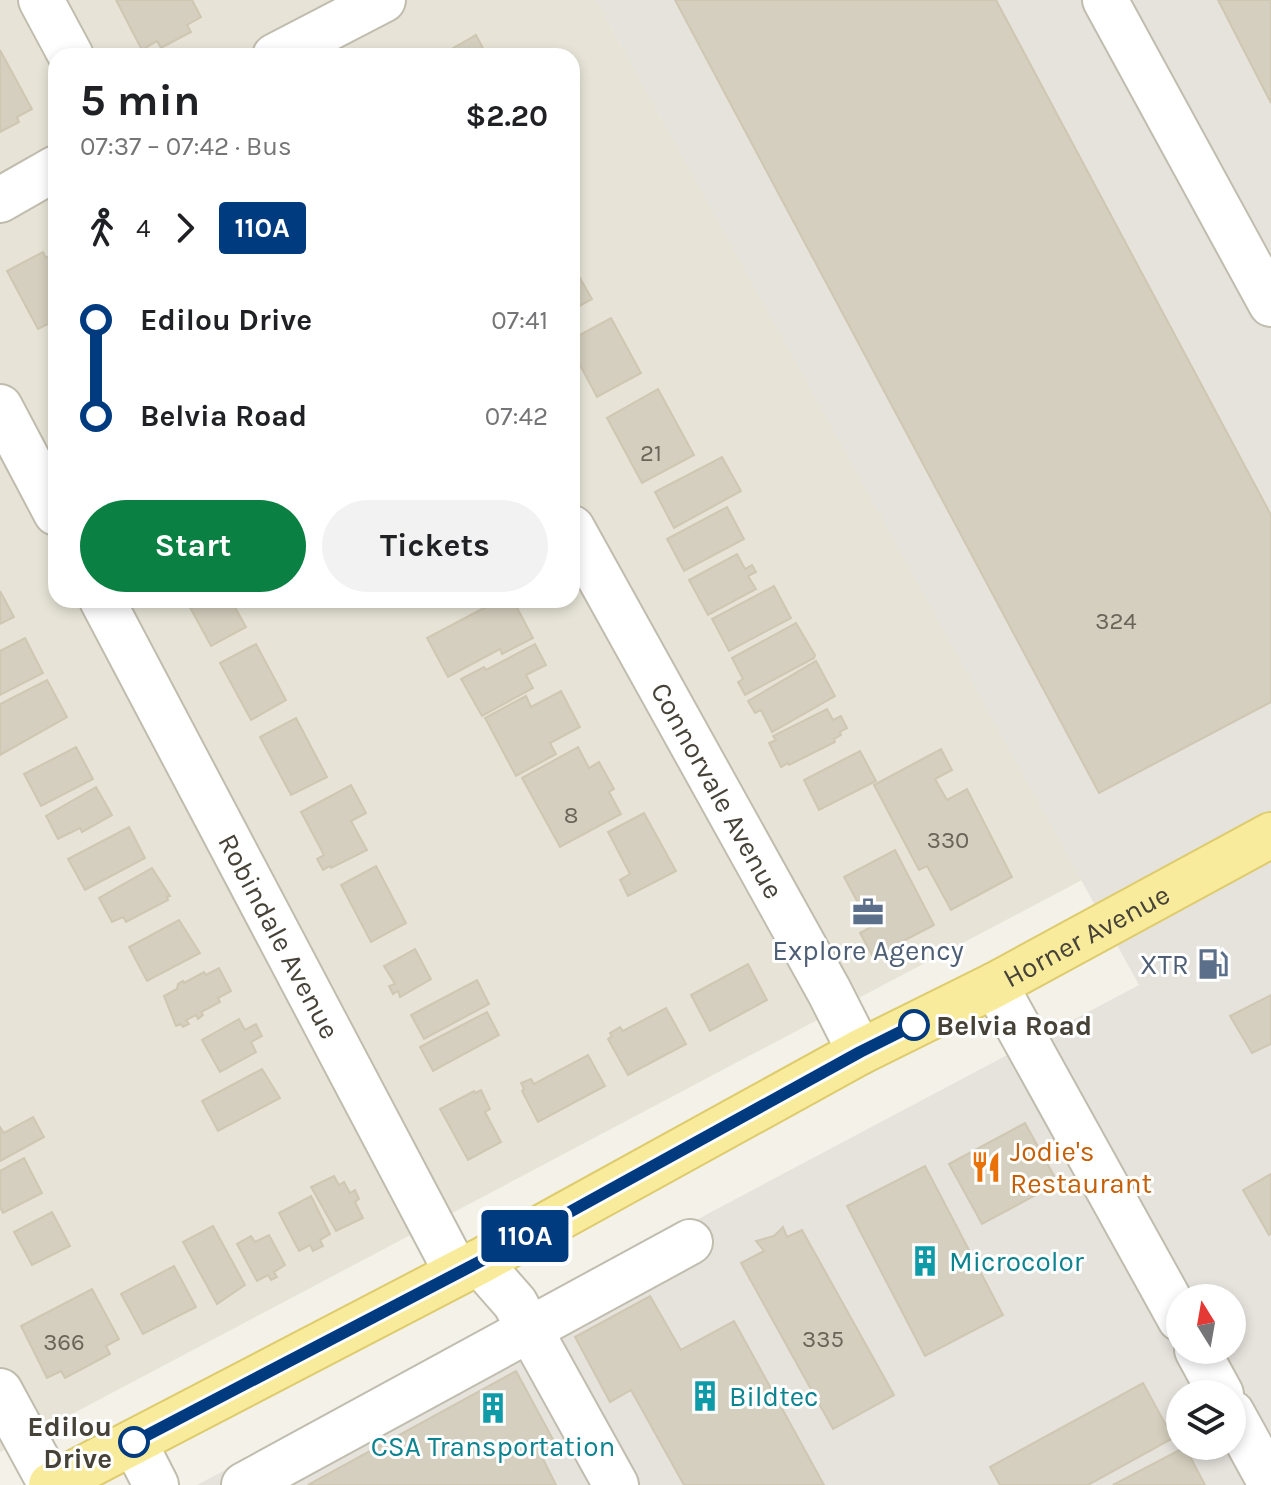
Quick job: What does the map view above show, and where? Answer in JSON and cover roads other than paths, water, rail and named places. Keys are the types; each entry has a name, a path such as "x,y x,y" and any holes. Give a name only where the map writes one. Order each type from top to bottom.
{"main road":[{"name":"Horner Avenue","path":"51,1485 113,1463 860,1052 995,985 1271,835"}],"street":[{"path":"41,0 67,48"},
{"path":"303,48 383,0"},
{"path":"1105,0 1271,304"},
{"path":"0,200 48,173"},
{"path":"0,407 48,498"},
{"name":"Connorvale Avenue","path":"580,542 860,1052"},
{"name":"Robindale Avenue","path":"106,608 468,1268 515,1303 616,1485"},
{"path":"995,985 1166,1294"},
{"path":"244,1485 690,1242"},
{"path":"0,1391 51,1485"},
{"path":"1246,1438 1271,1484"},
{"path":"113,1463 156,1485"}],"place":[{"name":"Explore Agency","path":"868,912"},
{"name":"XTR","path":"1213,964"},
{"name":"Belvia Road","path":"914,1025"},
{"name":"Jodie's Restaurant","path":"986,1167"},
{"name":"Microcolor","path":"925,1261"},
{"name":"Bildtec","path":"705,1396"},
{"name":"CSA Transportation","path":"493,1408"},
{"name":"Edilou Drive","path":"134,1442"}]}
